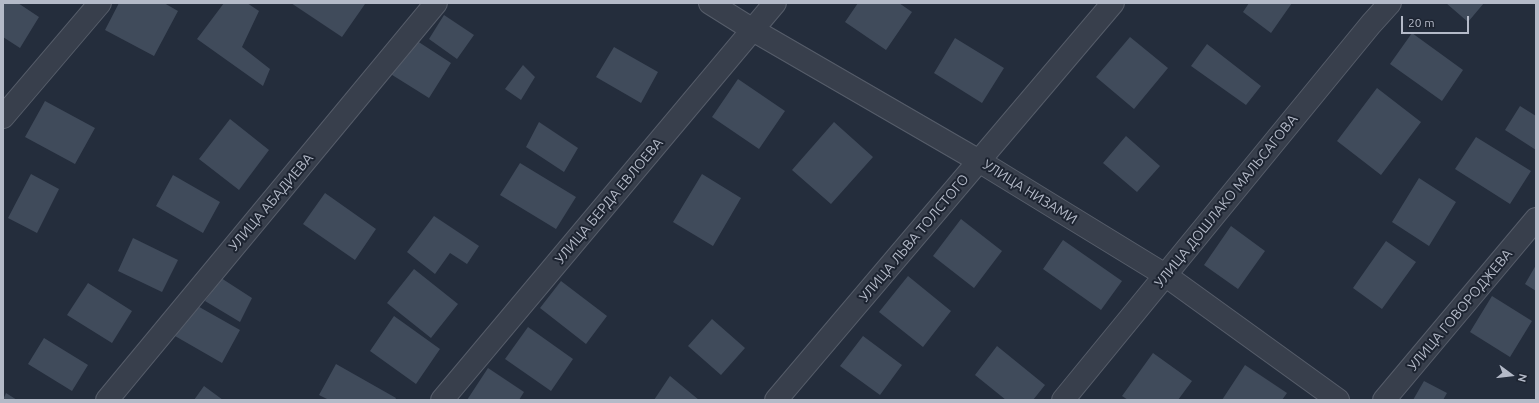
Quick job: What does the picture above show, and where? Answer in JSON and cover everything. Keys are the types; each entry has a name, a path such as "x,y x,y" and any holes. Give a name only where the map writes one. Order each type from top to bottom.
{"street":[{"path":"3,117 100,3"},
{"name":"УЛИЦА АБАДИЕВА","path":"107,400 436,3"},
{"name":"УЛИЦА НИЗАМИ","path":"710,3 753,30 979,161 1165,276 1338,400"},
{"name":"УЛИЦА БЕРДА ЕВЛОЕВА","path":"442,400 775,3"},
{"name":"УЛИЦА ЛЬВА ТОЛСТОГО","path":"776,400 1114,3"},
{"name":"УЛИЦА ДОШЛАКО МАЛЬСАГОВА","path":"1063,400 1371,24 1390,3"},
{"name":"УЛИЦА ГОВОРОДЖЕВА","path":"1384,400 1536,219"}],"building":[{"path":"3,3 18,3 39,17 20,48 3,37"},
{"path":"119,3 164,3 178,11 154,56 105,30"},
{"path":"224,3 247,3 259,11 242,47 270,69 263,86 197,39"},
{"path":"291,3 363,3 365,4 342,37"},
{"path":"858,3 899,3 912,12 886,50 845,22"},
{"path":"1249,3 1292,3 1271,33 1243,12"},
{"path":"1446,3 1484,3 1468,22"},
{"path":"444,15 474,35 457,59 429,39"},
{"path":"1412,33 1463,70 1442,101 1390,64"},
{"path":"411,37 451,63 429,98 389,73"},
{"path":"1130,37 1168,68 1134,109 1096,77"},
{"path":"955,38 1004,68 982,103 934,73"},
{"path":"1207,44 1261,86 1246,105 1191,66"},
{"path":"614,47 658,72 641,103 596,77"},
{"path":"523,65 535,77 521,100 505,89"},
{"path":"738,79 785,111 759,149 712,117"},
{"path":"1377,88 1421,122 1381,175 1337,141"},
{"path":"45,101 95,128 75,164 25,137"},
{"path":"1520,106 1536,116 1536,150 1505,130"},
{"path":"230,119 269,150 239,190 199,159"},
{"path":"539,122 578,148 564,172 526,147"},
{"path":"834,122 873,157 831,204 792,170"},
{"path":"1126,136 1160,166 1137,192 1103,163"},
{"path":"1476,137 1531,171 1510,204 1455,169"},
{"path":"520,163 576,197 556,229 500,195"},
{"path":"31,174 59,189 37,233 8,218"},
{"path":"702,174 741,198 713,246 673,222"},
{"path":"173,175 220,202 203,233 156,206"},
{"path":"1419,178 1456,202 1429,246 1392,222"},
{"path":"325,193 376,229 355,260 303,224"},
{"path":"434,216 479,246 467,264 450,253 435,274 407,252"},
{"path":"961,219 1002,251 974,288 933,256"},
{"path":"1231,226 1265,251 1238,289 1204,265"},
{"path":"133,238 178,260 162,292 118,271"},
{"path":"1063,240 1122,281 1101,310 1043,269"},
{"path":"1386,241 1416,262 1382,309 1353,288"},
{"path":"1536,265 1536,291 1525,284"},
{"path":"414,269 458,304 431,338 387,303"},
{"path":"908,276 951,311 923,347 879,312"},
{"path":"221,278 252,298 240,322 205,301"},
{"path":"561,281 607,316 586,344 540,308"},
{"path":"88,283 132,311 112,343 67,315"},
{"path":"1492,296 1532,321 1510,357 1470,332"},
{"path":"194,304 240,330 222,363 175,336"},
{"path":"394,316 440,349 416,384 370,351"},
{"path":"712,319 745,348 721,375 688,346"},
{"path":"528,327 573,359 551,391 505,359"},
{"path":"863,336 902,365 880,395 840,366"},
{"path":"44,338 88,365 72,391 28,364"},
{"path":"997,346 1045,385 1033,400 1006,400 975,375"},
{"path":"1153,353 1192,381 1178,400 1128,400 1122,396"},
{"path":"336,364 396,398 395,400 329,400 319,395"},
{"path":"1245,365 1287,393 1282,400 1222,400"},
{"path":"488,368 524,392 519,400 467,400"},
{"path":"670,376 699,400 654,400"},
{"path":"1424,381 1447,393 1443,400 1413,400"},
{"path":"204,386 223,400 194,400"},
{"path":"6,393 17,400 3,400"}]}
